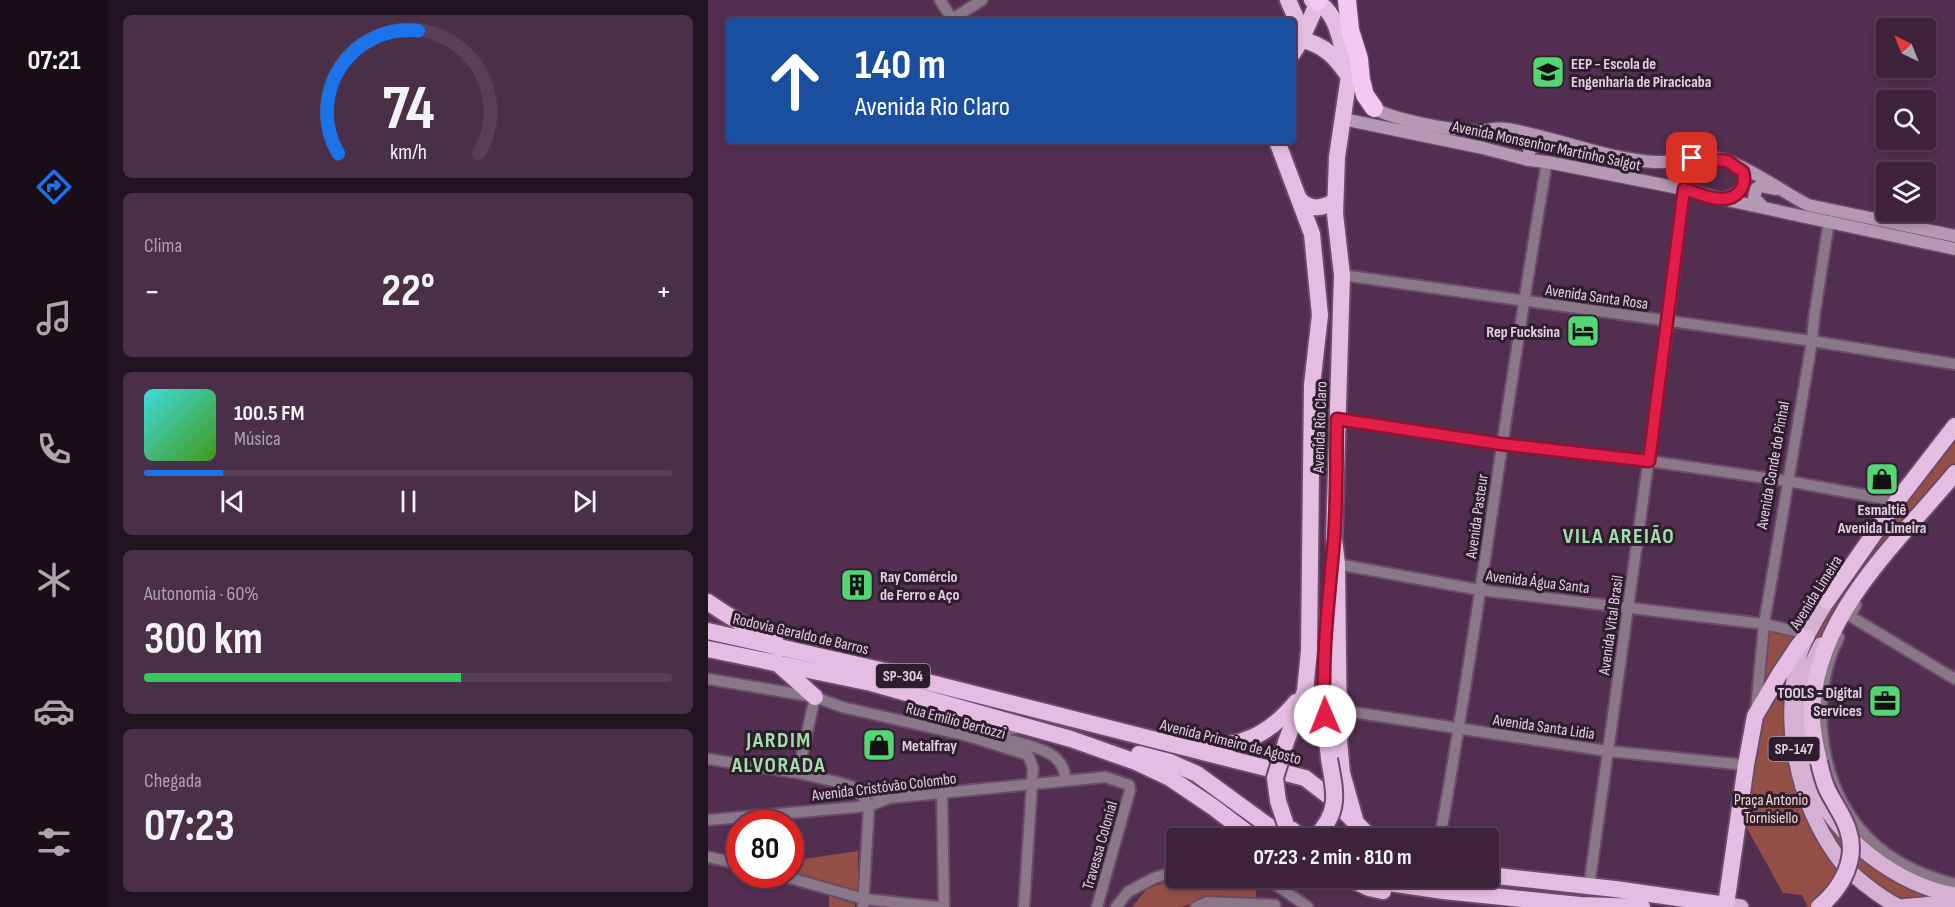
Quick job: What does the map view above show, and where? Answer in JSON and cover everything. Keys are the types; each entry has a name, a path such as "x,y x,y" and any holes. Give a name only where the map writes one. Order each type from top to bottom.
{"highway":[{"path":"1288,0 1293,18"},
{"path":"1347,0 1350,30 1359,59 1365,95 1374,108"},
{"path":"1349,76 1336,24 1328,11 1316,1 1299,42 1322,45 1330,52 1359,93 1374,108"},
{"name":"Avenida Rio Claro","path":"1350,30 1349,76 1337,157 1335,201 1342,275 1334,539 1337,564 1342,773 1356,824"},
{"name":"Avenida Rio Claro","path":"1278,144 1312,234 1320,315 1312,385 1310,610 1305,691 1275,778 1285,828"},
{"path":"1300,200 1305,206 1312,207 1324,206 1335,201"},
{"name":"Avenida Limeira","path":"1827,601 1897,501 1955,426"},
{"path":"1936,450 1949,443 1955,446"},
{"path":"1938,493 1955,467"},
{"name":"Avenida Limeira","path":"1819,907 1837,890 1847,871 1851,851 1848,830 1826,786 1819,762 1812,720 1817,676 1825,647 1865,579 1955,473"},
{"path":"1322,828 1333,814 1335,804 1324,704 1329,587 1334,539"},
{"path":"708,602 764,635 876,669"},
{"name":"Rodovia Geraldo de Barros","path":"708,631 876,669 1096,726"},
{"name":"Avenida Conde do Pinhal","path":"1733,906 1746,765 1755,716 1779,675 1807,636"},
{"name":"Rodovia Geraldo de Barros","path":"708,649 871,682 1071,739"},
{"path":"775,662 815,698"},
{"path":"1177,746 1212,747 1243,742 1267,731 1283,717 1305,691"},
{"name":"Avenida Primeiro de Agosto","path":"1096,726 1305,778 1331,798 1360,828"},
{"path":"1071,739 1170,778 1241,828"},
{"path":"1071,739 1170,762 1197,774 1280,828"},
{"path":"1499,876 1733,906"},
{"path":"1369,888 1389,892 1444,891"},
{"path":"1420,888 1583,906 1640,907"}],"main road":[{"name":"Avenida Monsenhor Martinho Salgot","path":"1374,108 1389,115 1425,123 1472,131 1508,129 1564,144 1656,162 1712,159 1727,161 1760,175 1787,194 1808,205 1955,236"},
{"name":"Avenida Monsenhor Martinho Salgot","path":"1343,119 1483,148 1529,160 1684,189 1722,200 1955,249"},
{"path":"1529,160 1528,155 1532,148 1539,145 1564,144"},
{"path":"1722,200 1734,196 1743,188 1745,180 1743,172 1736,166"},
{"path":"1763,207 1754,198 1756,189 1761,186 1787,194"},
{"path":"1926,243 1929,230"},
{"name":"Avenida Limeira","path":"1827,601 1807,636 1795,677 1793,742 1802,786 1835,854 1866,884 1900,907"},
{"name":"Avenida Limeira","path":"1847,613 1818,650 1807,680 1803,729 1813,783 1838,823 1867,853 1914,883 1955,895"},
{"path":"1900,907 1955,902"}],"street":[{"path":"940,0 949,18"},
{"path":"953,18 982,0"},
{"name":"Avenida Pasteur","path":"1442,828 1460,729 1501,444 1546,162"},
{"name":"Avenida Vital Brasil","path":"1589,887 1649,461 1684,189"},
{"name":"Avenida Conde do Pinhal","path":"1755,716 1764,624 1812,341 1829,221"},
{"name":"Avenida Santa Rosa","path":"1342,275 1812,341 1955,364"},
{"path":"1337,419 1501,444 1649,461 1787,481 1897,501"},
{"name":"Avenida Água Santa","path":"1337,564 1480,590 1764,624 1807,636"},
{"path":"1955,679 1847,613 1827,673 1821,716 1825,753 1832,778 1856,823 1876,845 1898,861 1923,875 1955,884"},
{"name":"Rua Emílio Bertozzi","path":"708,679 815,698 842,707 968,736 1028,755 1032,762"},
{"path":"798,773 815,698"},
{"name":"Avenida Santa Lidia","path":"1339,710 1607,750 1746,765"},
{"name":"Rua Emílio Bertozzi","path":"1044,731 1011,728 1005,736 1006,739 1045,751 1059,760 1065,770 1065,780"},
{"path":"968,736 1005,736"},
{"path":"1024,907 1032,762 1039,753 1045,751"},
{"path":"708,759 798,773 889,798"},
{"name":"Travessa Colonial","path":"1065,780 1105,777 1129,785 1130,790 1096,907"},
{"name":"Avenida Cristóvão Colombo","path":"708,820 869,806 889,798 1065,780"},
{"path":"857,788 869,806 863,903"},
{"path":"804,883 863,903 941,907 942,793"},
{"path":"708,857 726,861"},
{"path":"1116,907 1128,892 1166,874"},
{"path":"1198,907 1207,902 1275,906 1271,888"},
{"path":"1282,888 1308,907"}],"green space":[{"path":"1955,425 1955,473 1818,650 1838,823 1929,889 1925,896 1891,902 1866,884 1814,814 1800,654"},
{"name":"Praça Antonio Tornisiello","path":"1764,624 1800,636 1779,675 1786,692 1787,735 1845,873 1818,907 1808,907 1802,895 1783,893 1739,814"},
{"path":"858,851 858,893 804,877 804,859"},
{"path":"1166,882 1166,888 1256,888 1256,902 1207,899 1181,907 1132,907 1147,889"},
{"path":"829,896 855,904 855,907 829,907"}],"place":[{"name":"EEP - Escola de Engenharia de Piracicaba","path":"1548,72"},
{"name":"Rep Fucksina","path":"1583,331"},
{"name":"Esmaltiê Avenida Limeira","path":"1882,479"},
{"name":"Ray Comércio de Ferro e Aço","path":"857,585"},
{"name":"TOOLS - Digital Services","path":"1885,701"},
{"name":"Metalfray","path":"879,745"}],"district":[{"name":"VILA AREIÃO","path":"1619,535"},
{"name":"JARDIM ALVORADA","path":"779,752"}],"route":[{"path":"1325,716 1324,675 1334,539 1337,419 1501,444 1649,461 1684,189 1722,200 1739,192 1745,180 1743,172 1727,161 1692,158"}]}
